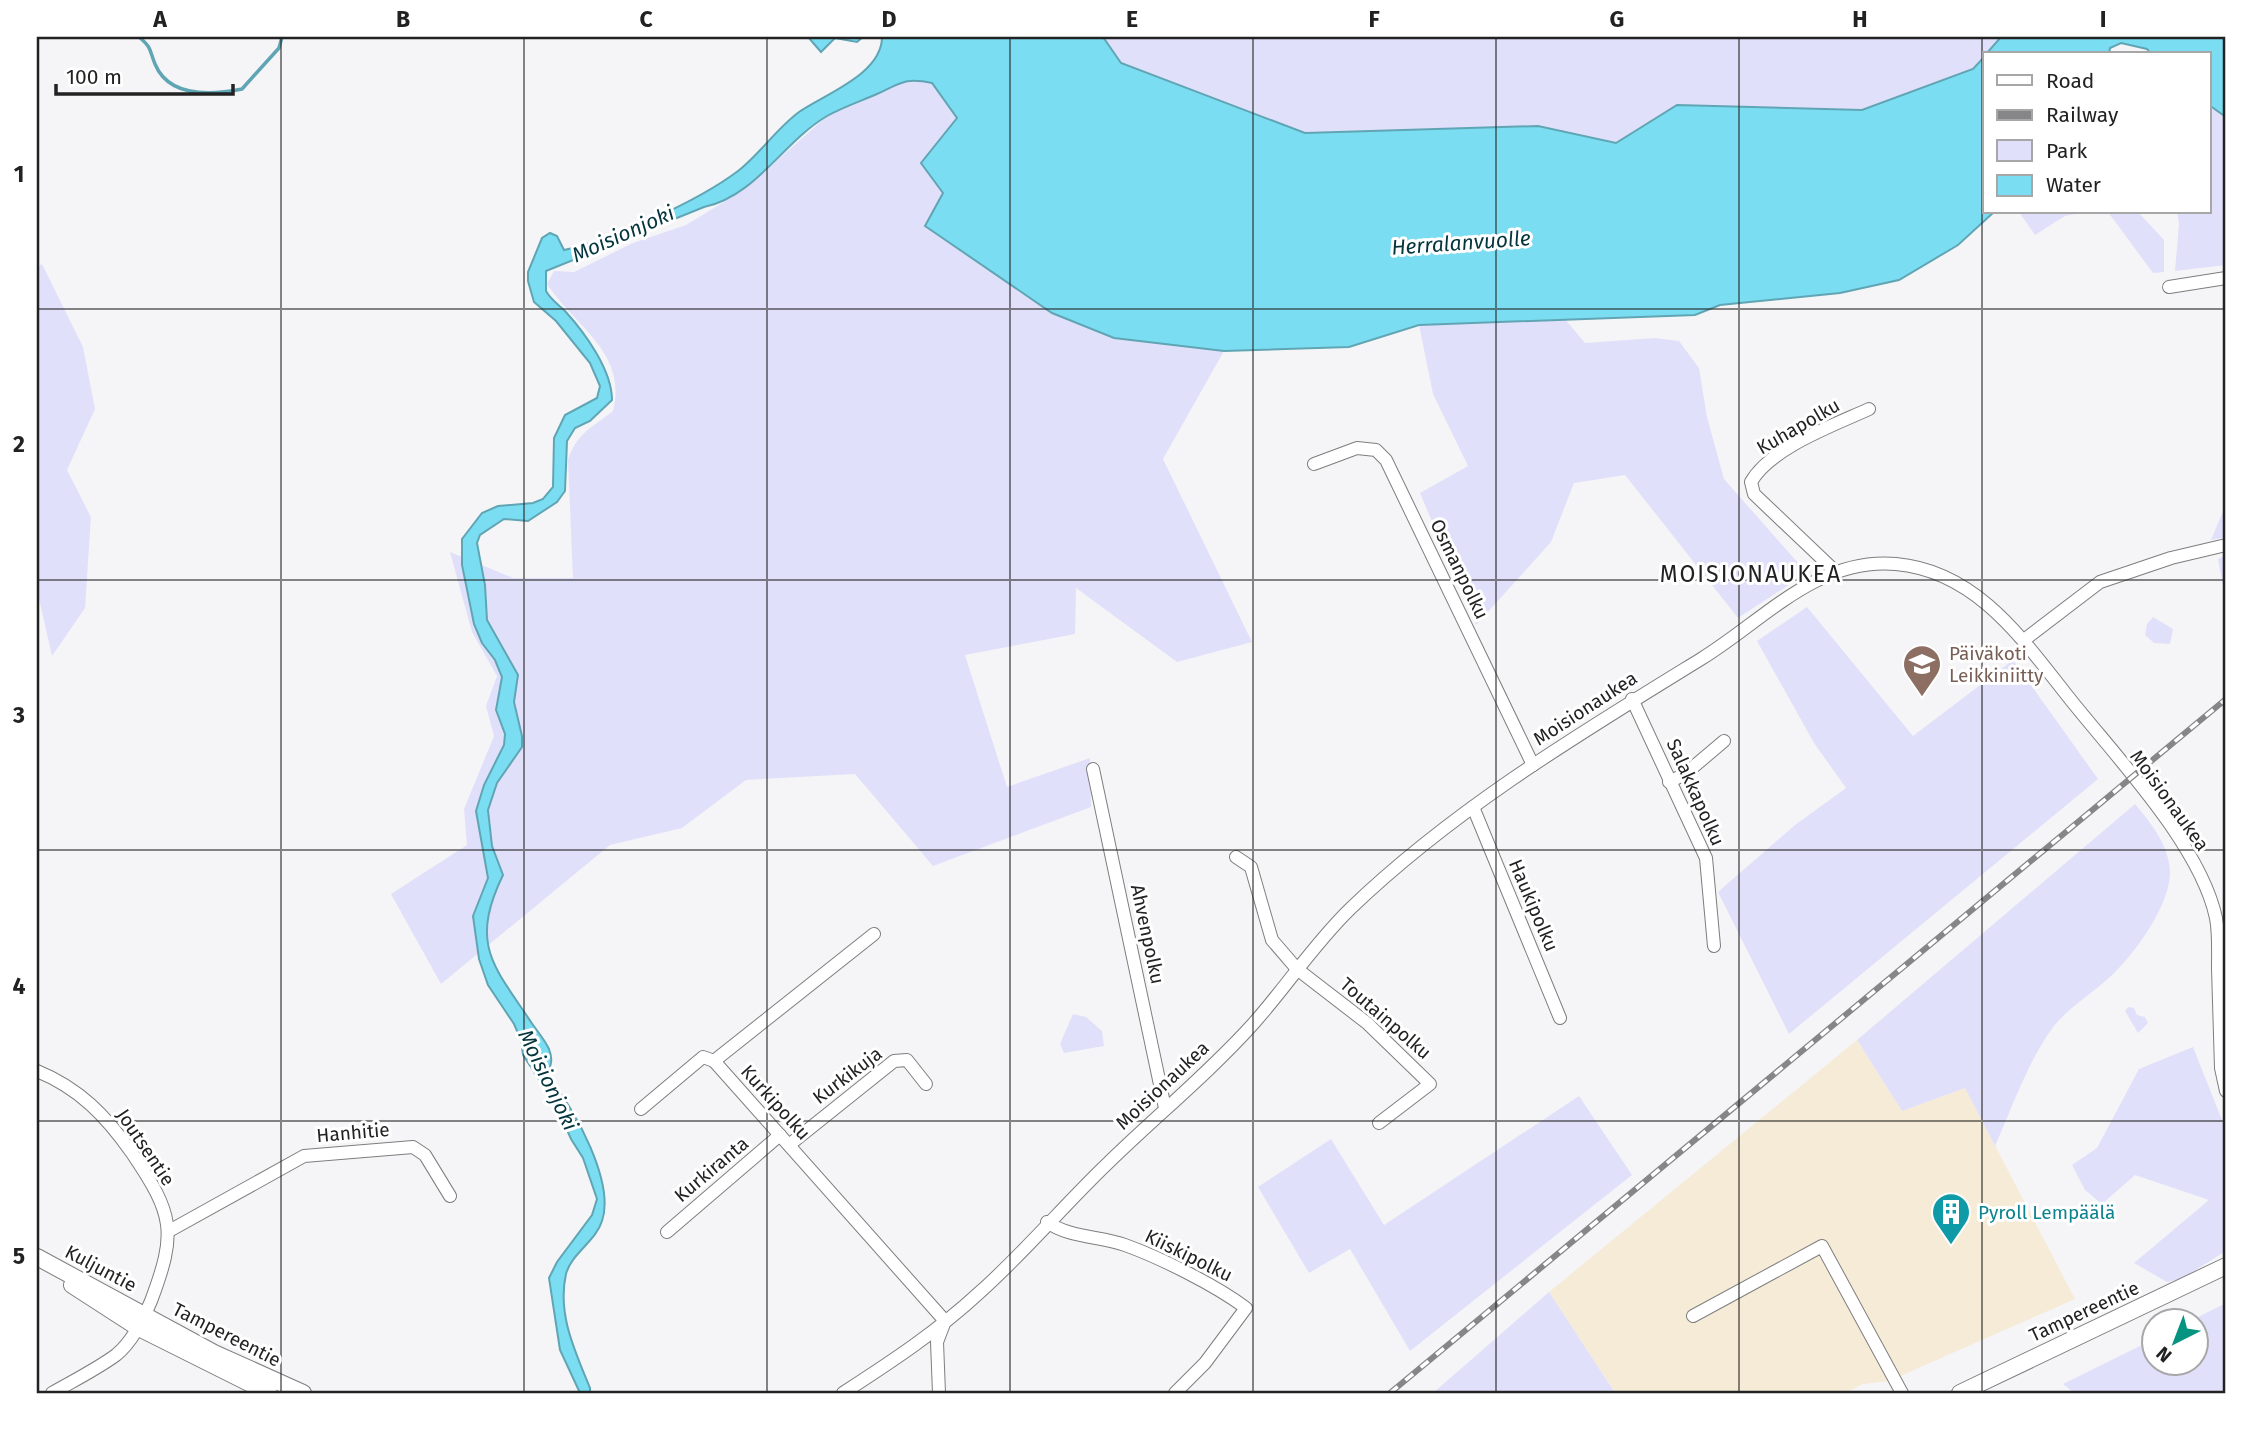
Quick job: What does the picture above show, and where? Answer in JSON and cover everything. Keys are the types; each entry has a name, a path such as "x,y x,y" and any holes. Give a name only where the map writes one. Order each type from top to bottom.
{"main road":[{"name":"Kuljuntie","path":"37,1259 141,1322"},
{"name":"Tampereentie","path":"1960,1393 2226,1266"},
{"name":"Tampereentie","path":"141,1322 269,1393"},
{"name":"Tampereentie","path":"141,1322 303,1393"}],"street":[{"path":"2169,287 2226,278"},
{"name":"Kuhapolku","path":"1836,572 1754,494 1751,482 1770,460 1810,437 1869,409"},
{"name":"Osmanpolku","path":"1314,464 1357,448 1376,450 1386,460 1533,765"},
{"path":"2024,640 2100,582 2171,558 2226,545"},
{"name":"Moisionaukea","path":"843,1393 915,1347 981,1292 1047,1222 1255,1022 1297,969 1366,894 1473,807 1533,765 1632,699 1702,659 1796,592 1836,572 1894,564 1950,579 1986,601 2024,640 2168,823 2203,881 2222,921 2221,1068 2226,1091"},
{"name":"Salakkapolku","path":"1632,699 1706,858 1714,946"},
{"path":"1669,782 1685,774 1724,741"},
{"name":"Ahvenpolku","path":"1093,769 1165,1108"},
{"name":"Haukipolku","path":"1473,807 1560,1018"},
{"path":"1236,857 1251,867 1272,940 1297,969"},
{"name":"Kurkipolku","path":"874,934 714,1060 945,1321"},
{"name":"Toutainpolku","path":"1297,969 1367,1023 1430,1084 1379,1123"},
{"path":"642,1109 703,1057 714,1060"},
{"name":"Kurkikuja","path":"785,1140 894,1061 907,1059 926,1084"},
{"name":"Joutsentie","path":"37,1071 62,1081 90,1101 124,1142 157,1190 169,1231 166,1262 141,1322"},
{"name":"Kurkiranta","path":"667,1232 785,1140"},
{"name":"Hanhitie","path":"169,1231 304,1156 413,1147 425,1155 450,1196"},
{"name":"Kiiskipolku","path":"1047,1222 1058,1230 1124,1245 1228,1295 1246,1308 1205,1363 1175,1393"},
{"path":"1693,1316 1822,1246 1902,1393"},
{"path":"939,1393 937,1342 945,1321"},
{"path":"52,1393 118,1353 141,1322"}],"shaded area":[{"path":"1857,1040 1902,1111 1965,1088 2075,1299 1889,1381 1863,1384 1846,1393 1615,1393 1549,1292"}],"green space":[{"path":"1103,37 2001,37 1988,52 1983,52 1983,58 1974,69 1862,110 1677,105 1617,143 1538,126 1305,133 1121,63"},
{"path":"911,78 932,83 957,119 921,163 943,193 925,227 1052,313 1114,338 1224,351 1163,459 1252,642 1177,662 1076,588 1075,634 965,655 1007,787 1090,758 1091,807 933,866 855,774 746,780 682,828 610,845 441,984 391,894 467,845 464,809 494,736 486,706 497,676 472,632 450,552 513,578 573,578 568,460 581,437 613,411 616,390 613,372 606,356 547,284 554,271 574,272 633,243 686,225 745,189 827,116"},
{"path":"2210,106 2226,117 2226,265 2175,271 2177,214 2210,214"},
{"path":"2020,214 2076,214 2065,216 2035,235"},
{"path":"2109,214 2140,214 2164,240 2164,272 2153,273"},
{"path":"42,264 83,347 95,409 67,470 91,517 85,608 52,656 37,590 37,267"},
{"path":"1565,319 1585,343 1655,338 1679,341 1699,368 1707,417 1724,479 1807,573 1738,618 1625,475 1574,483 1551,542 1476,625 1420,493 1468,466 1433,394 1419,325"},
{"path":"2226,504 2226,537 2211,540"},
{"path":"2226,555 2226,602 2218,559"},
{"path":"1807,607 1913,736 2013,660 2098,779 1789,1034 1718,892 1795,825 1846,788 1814,743 1757,641"},
{"path":"2153,617 2173,629 2170,644 2154,643 2145,635 2147,624"},
{"path":"2135,804 2153,826 2169,860 2169,883 2159,912 2131,955 2051,1030 2027,1072 1995,1146 1965,1088 1902,1111 1857,1040"},
{"path":"2128,1007 2134,1008 2137,1015 2145,1017 2148,1023 2138,1033 2125,1011"},
{"path":"1073,1014 1086,1017 1102,1031 1104,1046 1064,1053 1060,1044"},
{"path":"2193,1047 2226,1130 2226,1251 2181,1279 2167,1282 2134,1263 2209,1200 2135,1175 2102,1204 2085,1190 2072,1165 2097,1148 2139,1069"},
{"path":"1579,1096 1632,1175 1410,1351 1350,1249 1309,1273 1258,1187 1331,1139 1384,1225"},
{"path":"1549,1292 1615,1393 1433,1393"},
{"path":"2226,1303 2226,1393 2074,1393 2063,1384 2140,1346 2140,1378 2210,1378 2210,1311"}],"water":[{"path":"808,37 863,37 857,42 835,38 821,52"},
{"path":"882,37 1103,37 1121,63 1305,133 1538,126 1616,143 1677,105 1862,110 1973,69 1983,58 1983,214 1992,214 1958,245 1899,280 1840,293 1720,305 1695,315 1419,325 1349,347 1224,351 1114,338 1052,313 925,226 943,193 921,163 957,118 932,83 909,81 827,116 811,127 754,180 722,201 546,271 546,291 573,320 596,352 611,388 612,400 590,421 575,428 567,441 565,491 557,502 528,521 504,519 480,535 477,543 485,585 487,620 518,675 514,702 522,736 522,747 497,783 488,810 492,846 503,875 493,899 487,938 497,969 549,1049 549,1079 581,1127 598,1167 603,1187 605,1205 602,1221 595,1235 569,1267 564,1289 569,1332 590,1388 590,1393 580,1393 560,1350 549,1278 557,1262 592,1215 597,1199 583,1158 557,1107 523,1055 521,1040 514,1024 488,985 479,959 473,916 488,878 476,811 484,785 504,745 505,734 496,710 502,677 474,624 462,565 462,539 482,513 498,506 533,503 543,499 553,487 554,438 565,415 597,398 600,386 590,363 556,321 534,302 528,272 542,238 550,233 557,236 564,250 584,245 630,229 701,195 738,171 799,112 863,72 880,50"},
{"path":"2001,37 2226,37 2226,117 2210,106 2210,52 2149,52 2147,49 2121,43 2110,48 2109,52 1988,52"}],"waterway":[{"path":"139,37 148,46 155,64 170,83 192,92 205,93 242,89 279,48 282,37"}],"railway":[{"path":"1390,1393 2226,699"}],"place":[{"name":"Päiväkoti Leikkiniitty","path":"1922,698"},
{"name":"Pyroll Lempäälä","path":"1951,1246"}],"district":[{"name":"MOISIONAUKEA","path":"1751,574"}],"water label":[{"name":"Moisionjoki","path":"623,234"},
{"name":"Herralanvuolle","path":"1461,243"},
{"name":"Moisionjoki","path":"548,1080"}]}
